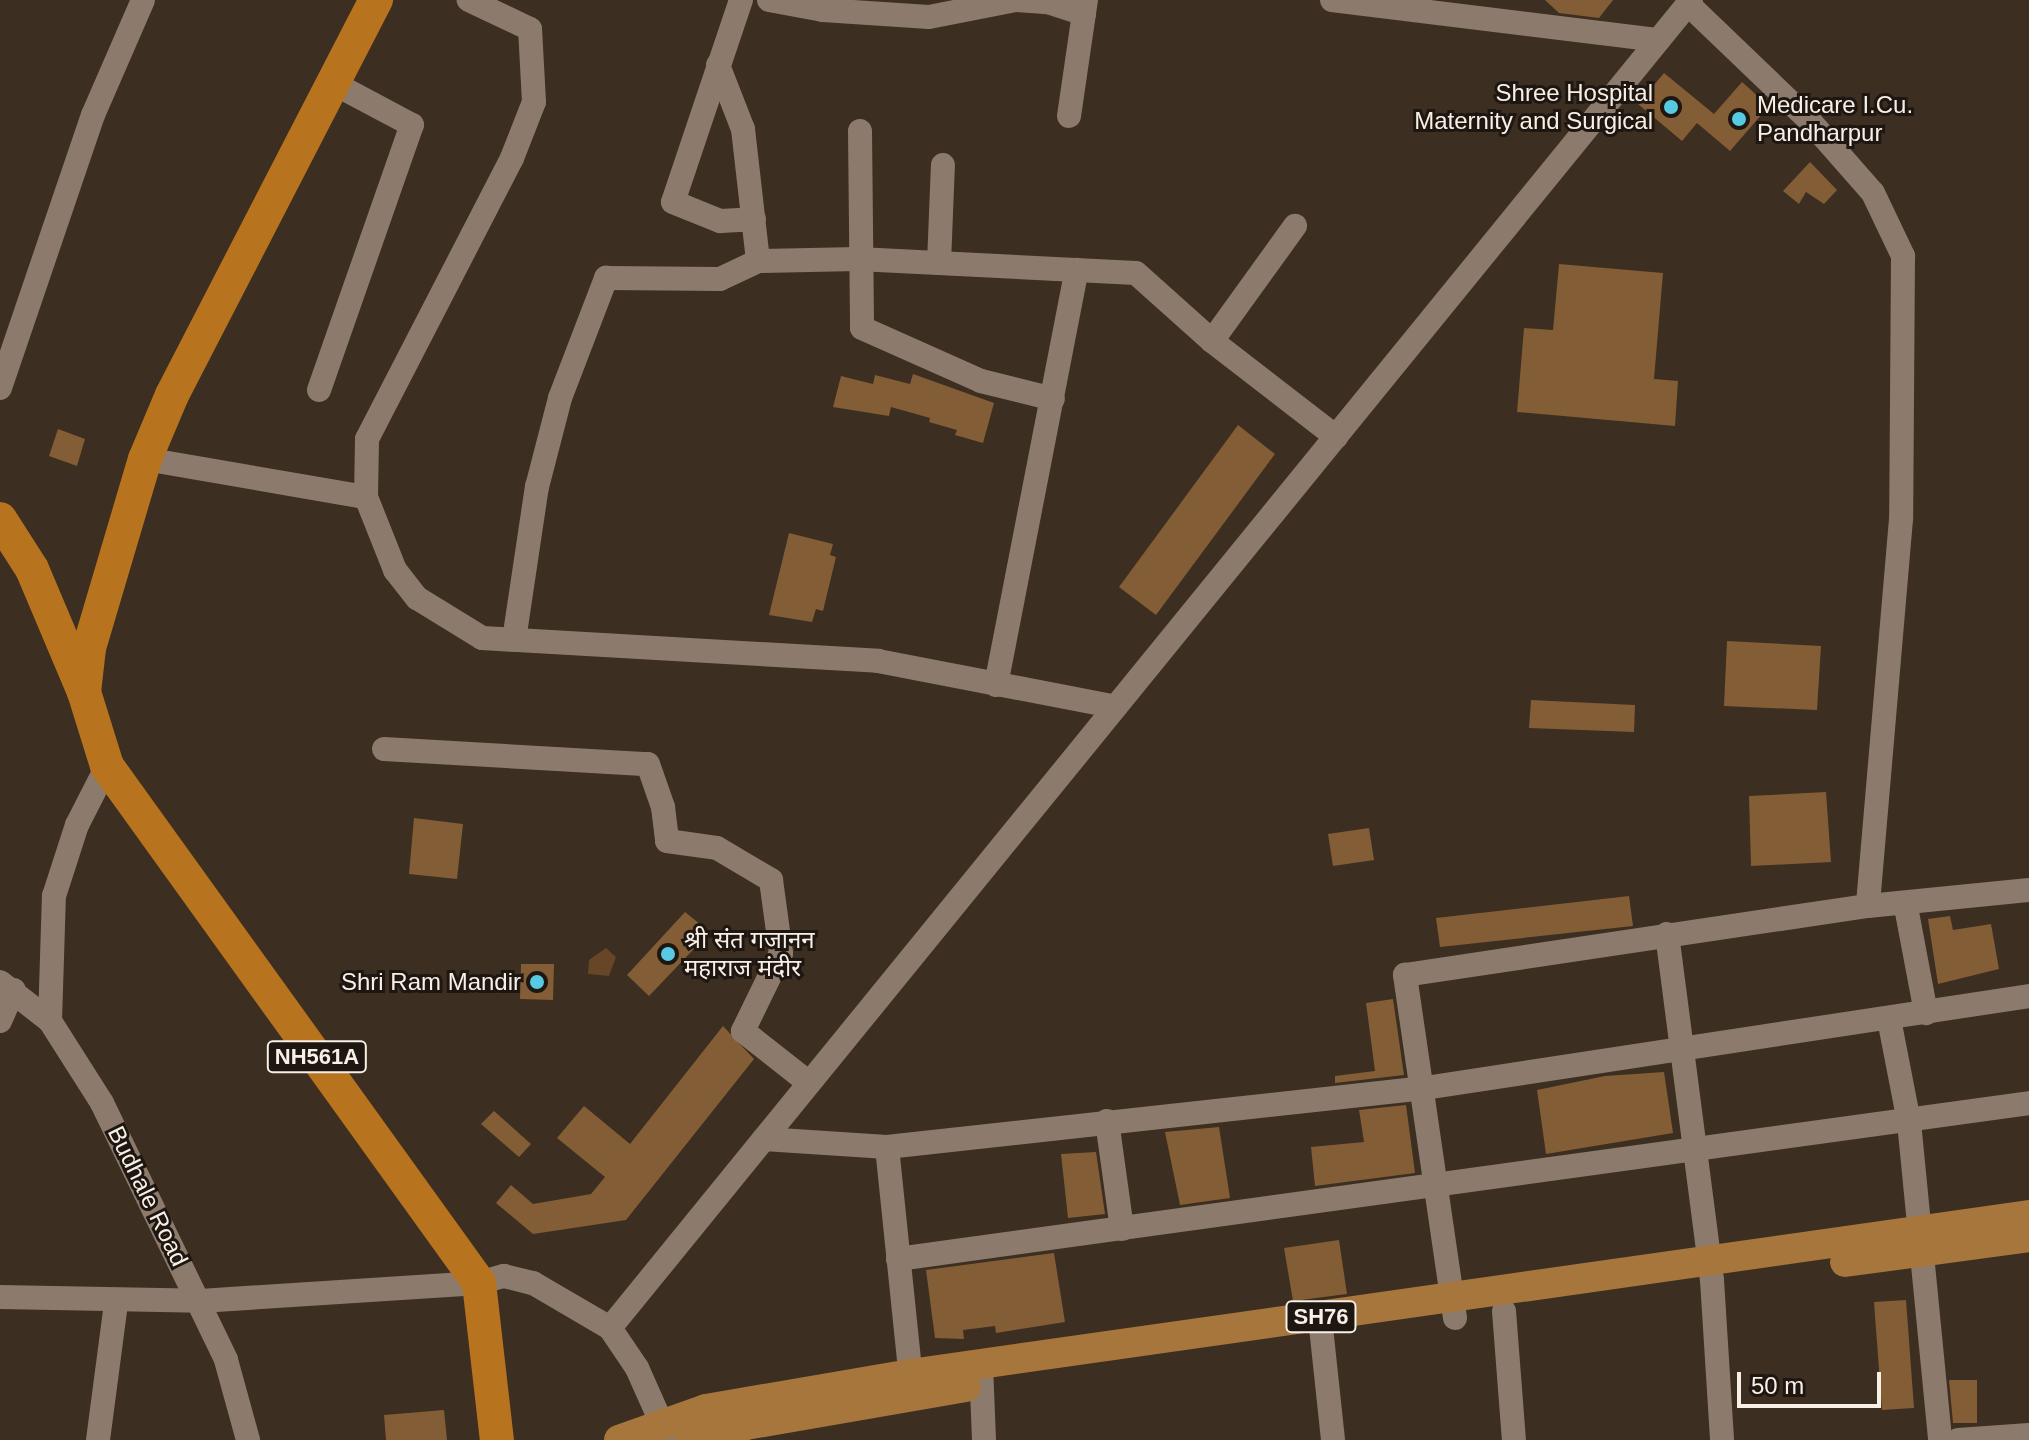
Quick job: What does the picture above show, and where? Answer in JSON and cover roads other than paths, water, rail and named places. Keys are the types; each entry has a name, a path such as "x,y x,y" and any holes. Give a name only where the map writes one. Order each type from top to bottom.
{"highway":[{"path":"84,692 89,648 145,459 172,395 376,0"},
{"name":"NH561A","path":"0,519 32,569 84,692 107,766 479,1283 497,1440"}],"main road":[{"name":"SH76","path":"619,1440 665,1433 741,1401 911,1385 1321,1328 1920,1241 2029,1215"},
{"name":"SH76","path":"1920,1241 2029,1237"},
{"name":"SH76","path":"1454,1308 1504,1311 1711,1270"},
{"name":"SH76","path":"689,1440 911,1385"}],"street":[{"path":"0,388 93,115 143,0"},
{"path":"469,0 530,29 534,102 512,158 367,439 366,497 395,570 417,598 482,638 878,661 1116,707"},
{"path":"741,0 673,202 720,221 754,219"},
{"path":"769,0 929,17 1016,0 1085,7 1069,116"},
{"path":"1332,0 1659,40"},
{"path":"610,1328 1690,2 1808,119 1873,193 1903,256 1901,519 1868,906"},
{"path":"718,65 743,129 758,261"},
{"path":"319,390 412,125 335,84"},
{"path":"860,131 858,259 862,328 981,381 1053,399"},
{"path":"939,263 943,165"},
{"path":"1212,341 1295,226"},
{"path":"514,640 537,487 560,398 606,278 720,279 758,261 858,259 1136,273 1212,341 1336,437"},
{"path":"996,685 1077,270"},
{"path":"145,459 366,497"},
{"path":"384,749 648,764 663,807 667,841 717,848 771,880 781,953 743,1031 809,1083"},
{"path":"50,1021 54,896 77,825 107,766"},
{"path":"1454,1308 1425,1088 1405,975 1868,906 1906,907 2029,890"},
{"path":"1906,907 1926,1013"},
{"path":"1667,934 1711,1270 1722,1440"},
{"path":"0,1021 7,986"},
{"name":"Budhale Road","path":"7,986 50,1021 102,1103 226,1360 248,1440"},
{"path":"764,1139 887,1147 1425,1088 2029,996"},
{"path":"1889,1019 1909,1122 1940,1440"},
{"path":"898,1259 1696,1152 2029,1103"},
{"path":"1107,1121 1122,1229"},
{"path":"887,1147 911,1385"},
{"path":"0,1297 116,1303 200,1301 479,1283 504,1276 533,1283 610,1328 637,1368 665,1433"},
{"path":"98,1440 116,1303"},
{"path":"1504,1311 1514,1440"},
{"path":"1321,1328 1333,1440"},
{"path":"982,1375 984,1440"},
{"path":"1958,1440 2029,1435"}],"place":[{"name":"Shree Hospital Maternity and Surgical","path":"1671,107"},
{"name":"Medicare I.Cu. Pandharpur","path":"1739,119"},
{"name":"श्री संंत गजानन महाराज मंदीर","path":"668,954"},
{"name":"Shri Ram Mandir","path":"537,982"}]}
